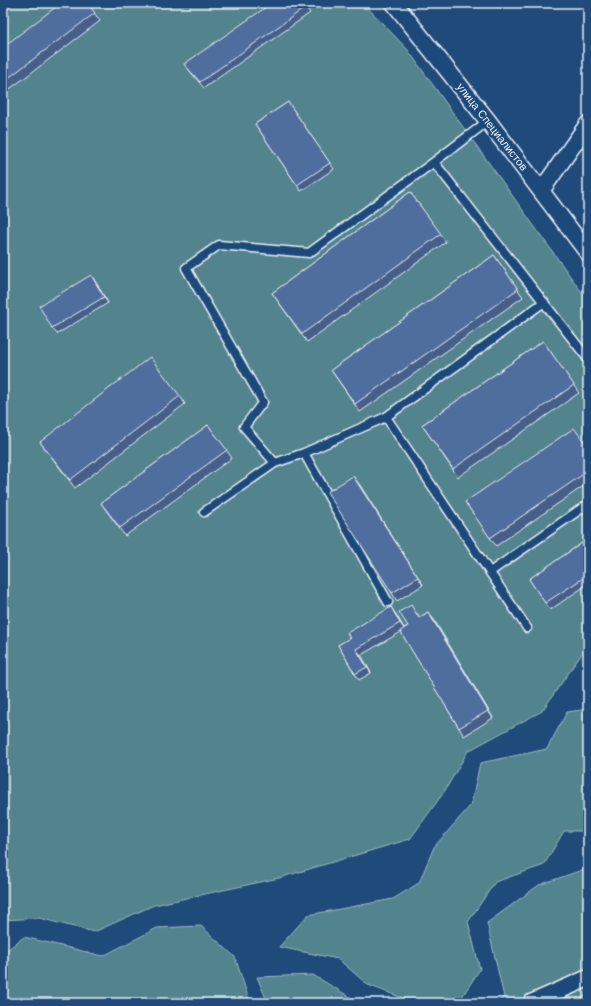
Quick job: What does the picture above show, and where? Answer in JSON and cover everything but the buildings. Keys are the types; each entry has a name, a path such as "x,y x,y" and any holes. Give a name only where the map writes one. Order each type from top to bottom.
{"street":[{"name":"улица Специалистов","path":"394,3 488,120 588,253"},
{"path":"541,191 588,124"},
{"path":"531,1003 588,978"}],"lane":[{"path":"275,463 244,427 263,402 186,268 218,245 309,253 434,162 488,120"},
{"path":"434,162 588,359"},
{"path":"204,512 275,463 304,453 386,417 544,302"},
{"path":"386,417 527,628"},
{"path":"304,453 388,602"},
{"path":"490,572 588,504"}],"green space":[{"path":"3,3 363,3 407,49 588,301 588,645 542,711 468,751 444,792 410,839 279,878 154,905 94,932 39,918 3,920"},
{"path":"588,709 588,831 564,831 544,865 495,882 468,922 480,969 458,1003 416,1003 368,985 338,959 279,947 308,915 393,899 419,883 434,847 471,805 480,763 547,749 567,712"},
{"path":"588,868 588,1003 495,1003 504,997 487,923 539,885"},
{"path":"201,926 235,957 250,1003 3,1003 3,953 24,937 103,956 157,928"},
{"path":"313,975 360,1003 268,1003 257,977"}]}
